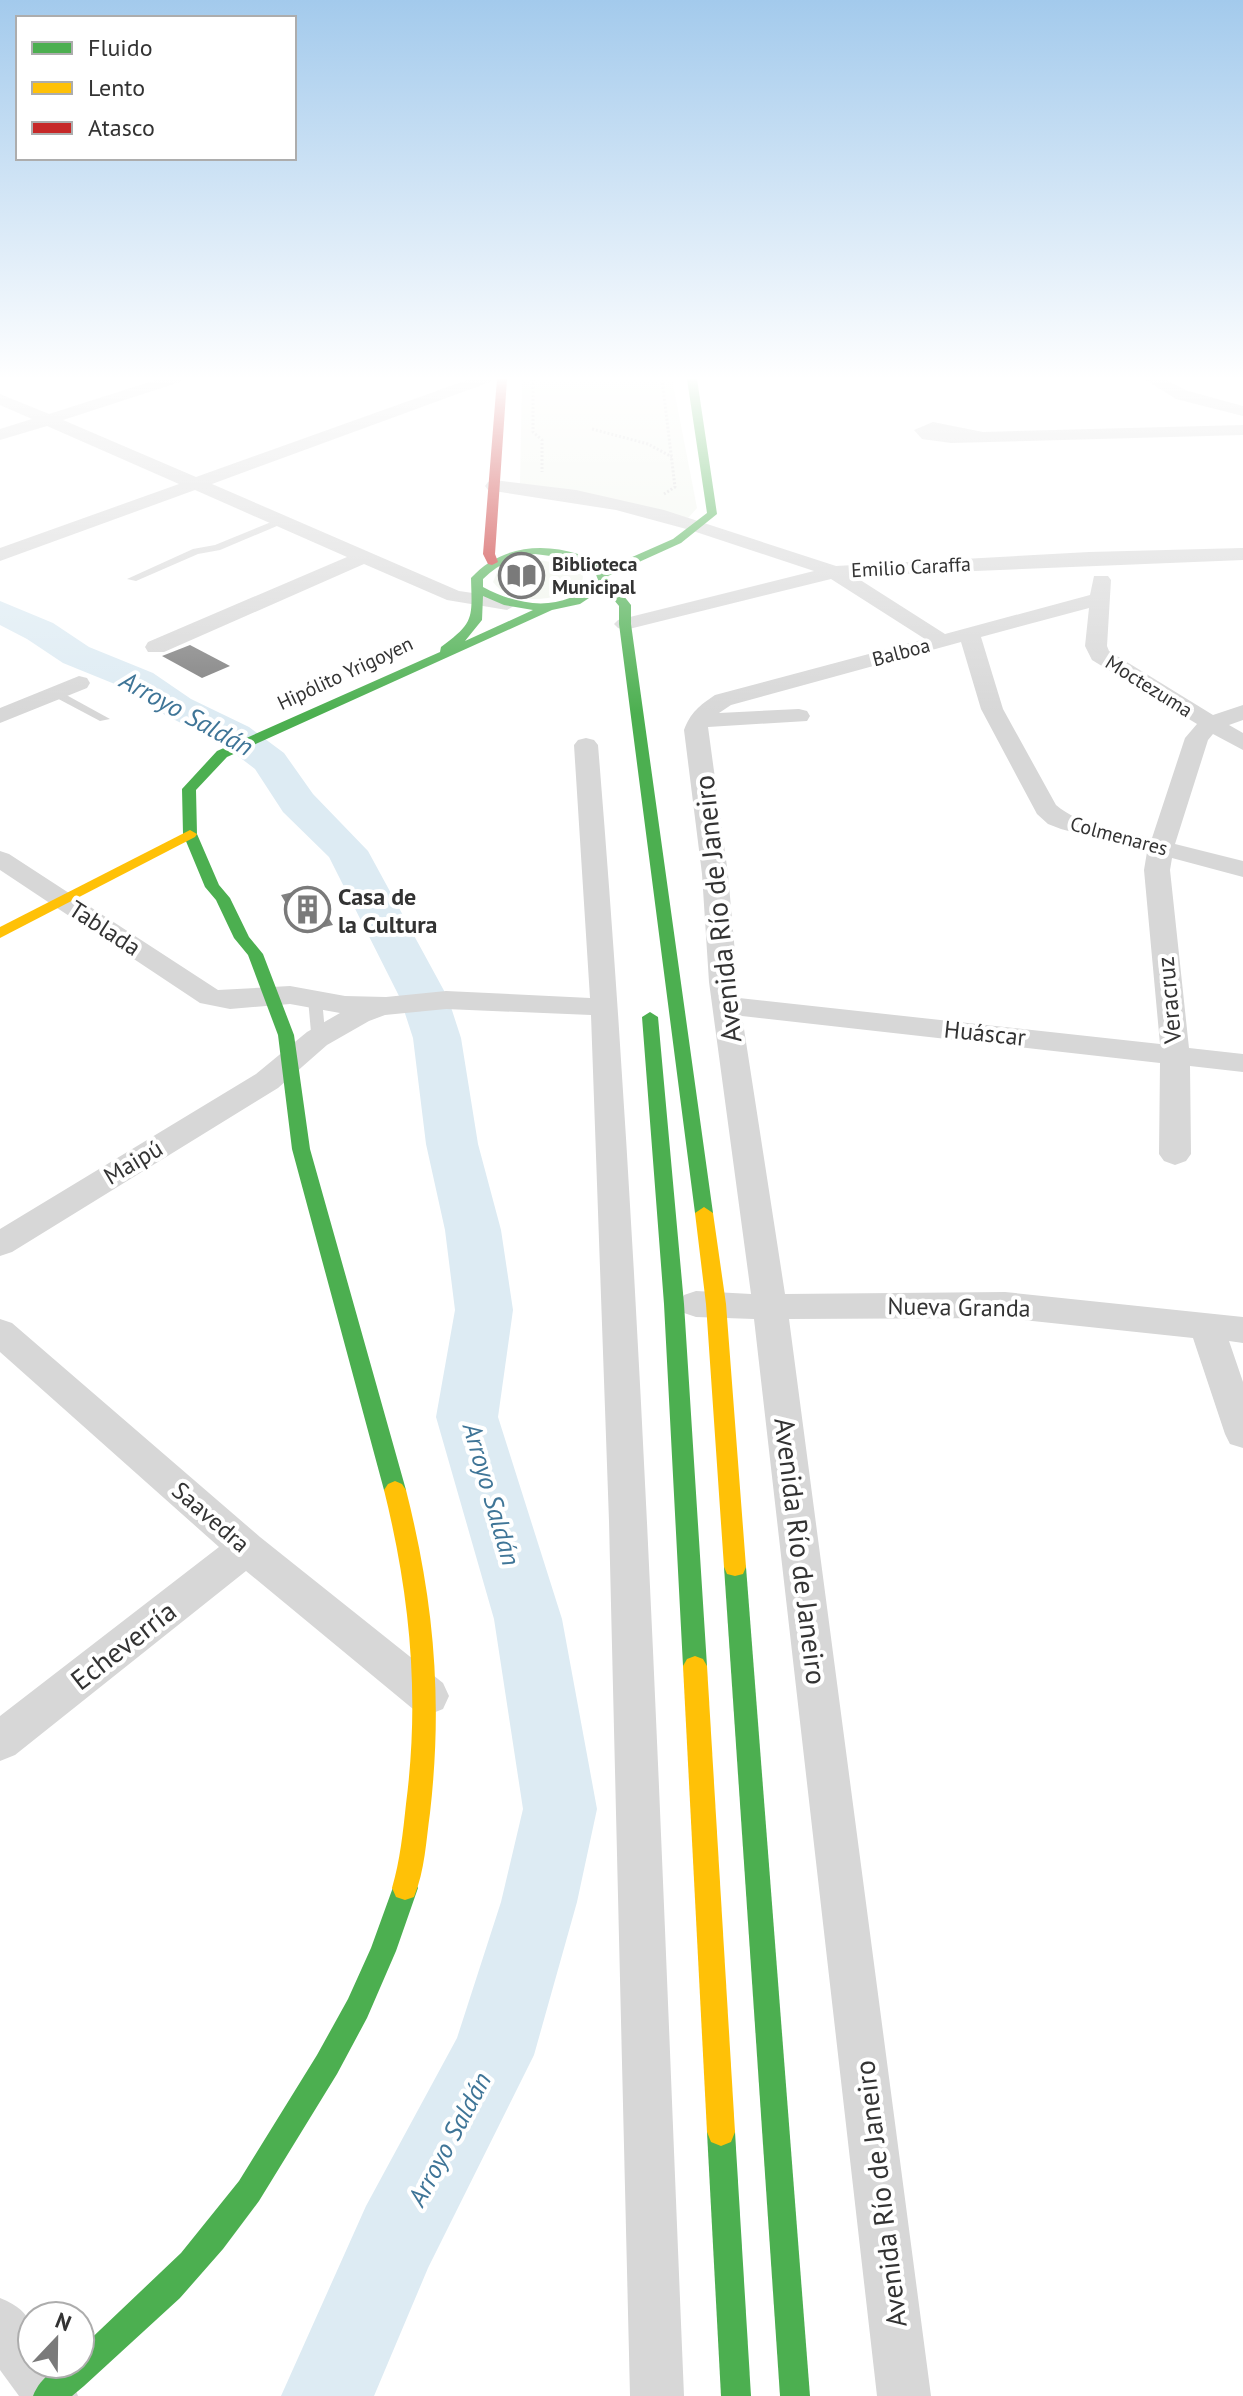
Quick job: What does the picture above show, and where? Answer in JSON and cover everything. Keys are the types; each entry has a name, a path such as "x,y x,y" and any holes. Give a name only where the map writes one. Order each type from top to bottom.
{"main road":[{"path":"494,491 489,554 492,562 508,556 547,552 580,557 604,578 625,605 625,624 716,1304 795,2396"},
{"path":"509,604 550,607 591,596 604,578 709,519 713,508 710,491"},
{"name":"Hipólito Yrigoyen","path":"440,654 472,627 480,609 477,578 492,562"},
{"path":"577,602 603,611"},
{"name":"Hipólito Yrigoyen","path":"217,758 440,654 550,607"},
{"path":"211,789 217,758"},
{"path":"49,2395 114,2342 181,2274 233,2213 328,2066 365,1998 391,1933 408,1878 425,1760 428,1696 423,1622 409,1542 279,1070 258,1001 237,957 242,938 227,890 212,887 190,834 189,789 217,758"},
{"path":"0,933 190,834"},
{"path":"648,1002 674,1304 736,2396"},
{"path":"279,1070 301,1149"}],"street":[{"path":"0,555 175,491"},
{"path":"210,491 454,596 478,595 509,604"},
{"name":"Emilio Caraffa","path":"538,491 678,518 834,572 1104,557 1243,554"},
{"path":"156,647 364,557"},
{"name":"Moctezuma","path":"1104,557 1096,646 1100,655 1243,743"},
{"path":"625,624 834,572 942,641"},
{"name":"Balboa","path":"702,715 723,700 1098,599"},
{"name":"Colmenares","path":"969,634 992,709 1049,813 1070,824 1243,869"},
{"path":"0,716 79,683"},
{"path":"1210,724 1243,712"},
{"path":"702,715 799,716"},
{"name":"Avenida Río de Janeiro","path":"702,715 696,730 715,874 726,1005 770,1307 904,2396"},
{"name":"Veracruz","path":"1175,1154 1175,1054 1157,870 1161,847 1197,738 1210,724"},
{"path":"586,745 605,1007 628,1521 657,2396"},
{"name":"Tablada","path":"0,859 210,997 258,1001"},
{"path":"258,1001 315,999 345,1005 386,1006 446,1000 605,1007"},
{"name":"Huáscar","path":"726,1005 1243,1063"},
{"name":"Maipú","path":"0,1244 279,1070 354,1016 386,1006"},
{"name":"Nueva Granda","path":"674,1304 770,1307 1005,1305 1243,1330"},
{"path":"1206,1326 1243,1434"},
{"name":"Saavedra","path":"0,1332 246,1548 428,1696"},
{"name":"Echeverría","path":"0,1741 246,1548"},
{"path":"0,2325 49,2395"}],"lane":[{"path":"132,579 196,551 217,548 281,521"},
{"path":"55,693 104,719"},
{"path":"279,1070 318,1022 315,999"}],"path":[{"path":"660,494 667,491"}],"shaded area":[{"path":"545,491 694,491 697,508 688,518"},
{"path":"531,559 571,565 583,576 582,583 562,594 536,599 512,595 493,582 498,570"}],"building":[{"path":"190,645 230,666 202,678 162,656"},
{"name":"Casa de la Cultura","path":"310,888 333,925 303,932 281,895"}],"waterway":[{"name":"Arroyo Saldán","path":"0,612 40,631 76,655 140,681 178,707 235,735 270,761 298,803 347,851 424,998 437,1038 452,1144 473,1230 484,1310 467,1417 528,1619 560,1809 539,1902 493,2055 397,2237 327,2396"}],"traffic: fast":[{"path":"603,574 677,541 712,514 709,491"},
{"path":"445,650 467,633 476,620 478,604 477,593 477,578 504,558 535,551 568,555 599,567 604,581 576,602 543,608 508,602 491,596 476,588"},
{"path":"604,581 625,605 625,624 704,1213"},
{"path":"395,1490 301,1149 286,1035 255,954 242,938 223,898 212,887 190,834 189,789 222,754 550,607"},
{"path":"650,1017 674,1304 695,1666"},
{"path":"735,1567 795,2396"},
{"path":"48,2396 169,2287 213,2239 241,2202 343,2037 371,1980 405,1888"},
{"path":"721,2132 736,2396"}],"traffic: slow":[{"path":"0,933 190,834"},
{"path":"704,1213 716,1304 735,1567"},
{"path":"395,1490 414,1572 426,1691 422,1773 405,1888"},
{"path":"695,1666 721,2132"}],"traffic: jam":[{"path":"492,562 489,554 494,491"}],"place":[{"name":"Biblioteca Municipal","path":"521,576"},
{"name":"Casa de la Cultura","path":"307,910"}]}
